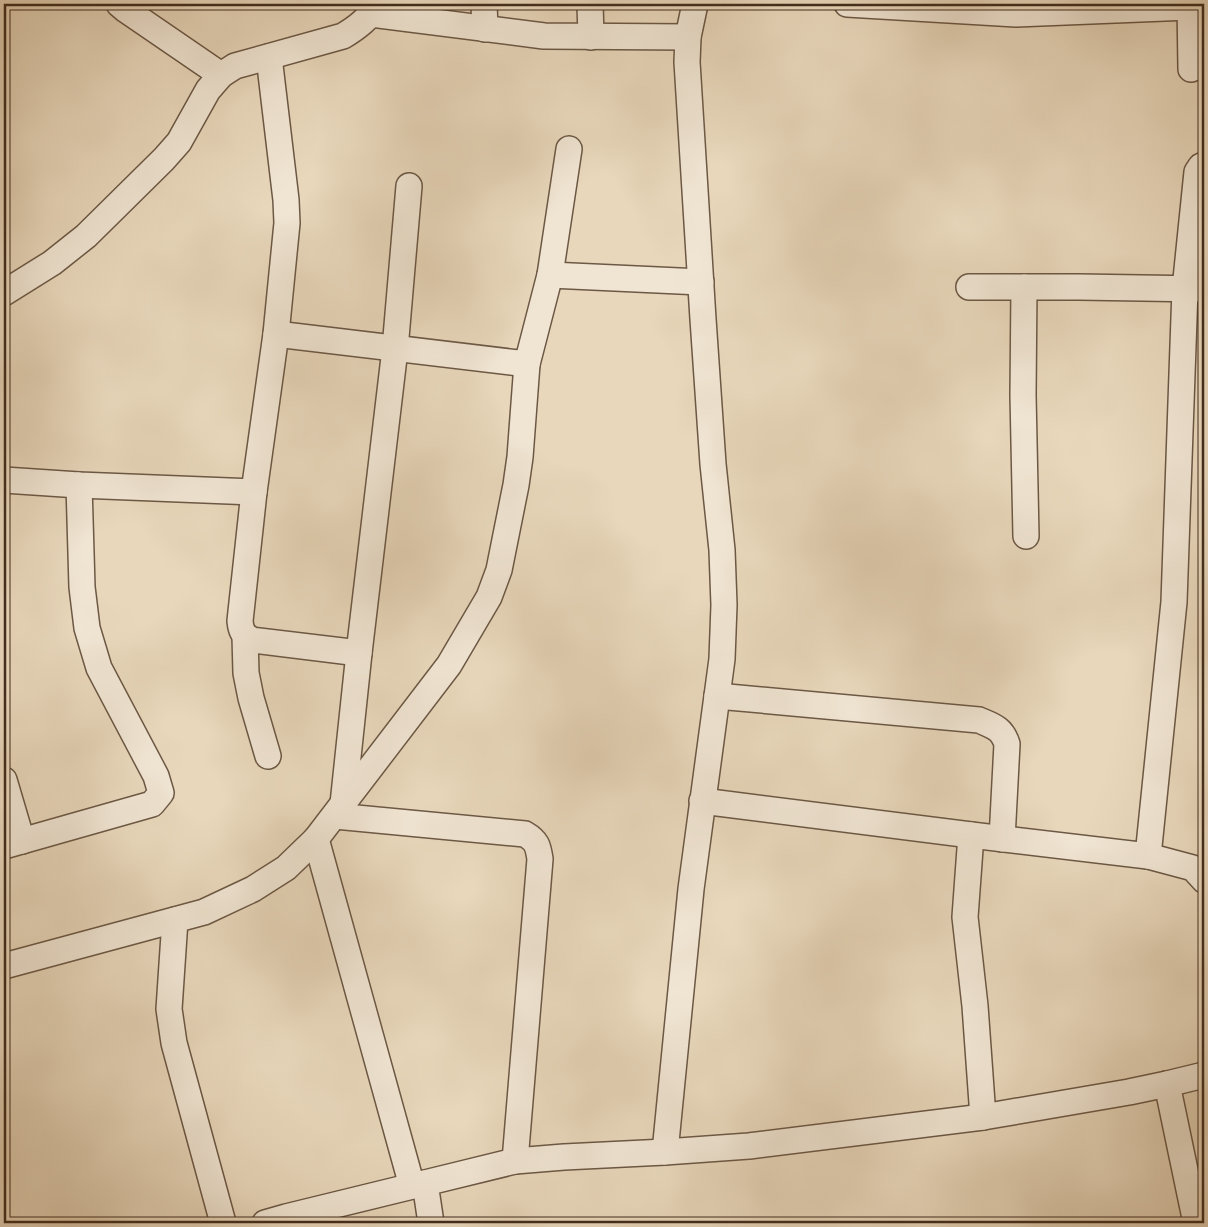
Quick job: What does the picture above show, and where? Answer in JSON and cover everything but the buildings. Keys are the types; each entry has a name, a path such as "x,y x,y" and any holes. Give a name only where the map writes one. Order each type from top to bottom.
{"street":[{"path":"119,4 221,75"},
{"path":"484,4 485,29"},
{"path":"590,4 591,36"},
{"path":"665,1152 691,889 722,659 724,605 722,550 713,464 687,62 688,37 695,4"},
{"path":"847,4 1016,14 1190,5 1190,69"},
{"path":"4,293 52,263 86,236 164,159 179,142 208,90 221,75 235,66 342,36 357,28 374,9 485,29 544,36 688,37"},
{"path":"269,57 286,200 287,224 276,334 254,492 240,629 245,636 252,640 359,653"},
{"path":"4,966 204,912 254,889 286,868 316,839 450,665 489,597 499,570 520,457 526,364 550,275 569,149"},
{"path":"1148,856 1174,602 1195,289 1197,172 1204,164"},
{"path":"339,810 394,349 409,186"},
{"path":"550,275 701,282"},
{"path":"969,287 1195,289"},
{"path":"1024,287 1023,395 1026,536"},
{"path":"276,334 526,364"},
{"path":"4,480 254,492"},
{"path":"4,780 13,844 152,804 161,793 156,776 99,668 87,628 82,587 79,485"},
{"path":"245,636 246,673 251,698 268,756"},
{"path":"717,696 979,720 996,727 1004,736 1007,744 1002,839"},
{"path":"702,800 1148,856 1193,868 1204,880"},
{"path":"339,810 525,834 533,839 540,859 515,1161"},
{"path":"971,835 965,917 975,1006 983,1117"},
{"path":"316,839 431,1223"},
{"path":"175,920 169,1008 174,1042 223,1223"},
{"path":"265,1223 515,1161 749,1146 983,1117 1167,1084 1204,1075"},
{"path":"1167,1084 1196,1223"}]}
